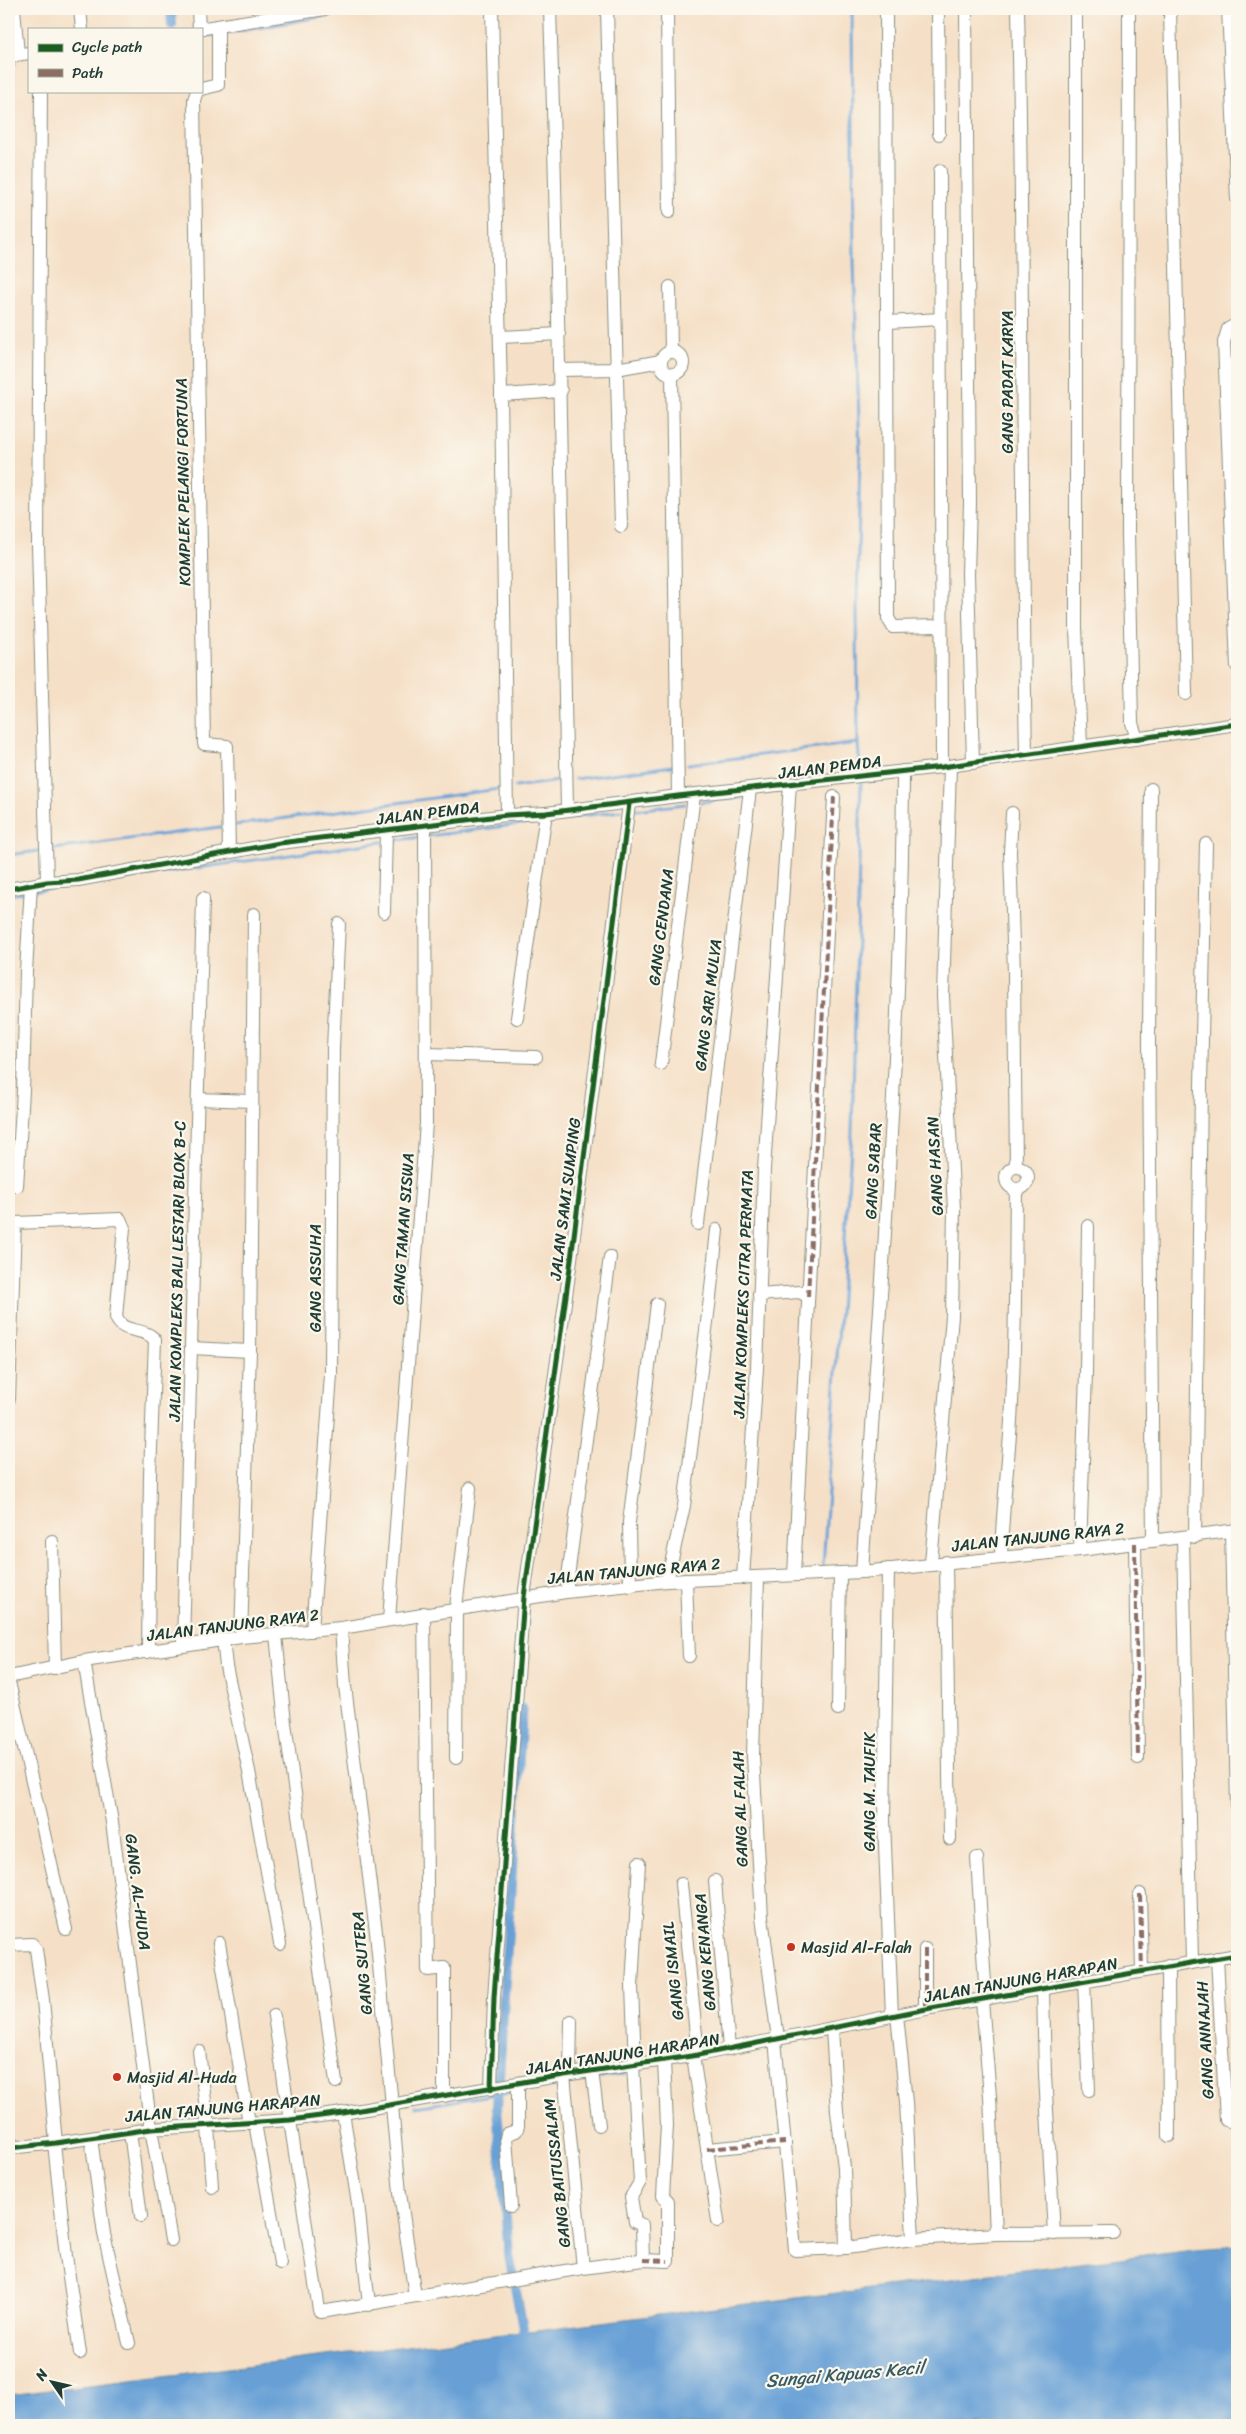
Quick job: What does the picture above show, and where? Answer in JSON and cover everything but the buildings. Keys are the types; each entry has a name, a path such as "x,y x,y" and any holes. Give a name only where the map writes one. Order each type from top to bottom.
{"street":[{"path":"14,9 18,54"},
{"path":"80,9 82,28"},
{"path":"198,9 199,28"},
{"path":"202,29 218,26 250,15 325,9"},
{"path":"492,9 502,395 508,816"},
{"path":"550,9 561,370 561,518 567,810"},
{"path":"607,9 621,526"},
{"path":"666,9 669,212"},
{"path":"886,9 888,618 890,625 897,628 940,626"},
{"path":"938,9 939,134"},
{"path":"966,9 970,493 968,574 973,763"},
{"name":"GANG PADAT KARYA","path":"1018,9 1024,356 1023,602 1026,755"},
{"path":"1076,9 1076,628 1081,746"},
{"path":"1129,9 1128,565 1132,723 1137,739 1237,724"},
{"path":"1170,9 1186,694"},
{"path":"1228,9 1237,199"},
{"path":"202,89 218,85 218,26"},
{"path":"41,92 38,545 47,882"},
{"name":"KOMPLEK PELANGI FORTUNA","path":"197,92 194,100 204,744 226,746 229,852"},
{"name":"GANG HASAN","path":"931,1564 952,1316 954,1210 943,996 946,767 940,626 940,171"},
{"path":"670,287 671,352"},
{"path":"888,322 940,319"},
{"path":"1237,324 1228,329 1224,342 1237,666"},
{"path":"500,337 559,334"},
{"path":"671,352 678,353 684,363 679,372 672,374 664,370 661,361 664,355 671,352"},
{"path":"561,370 616,369 661,361"},
{"path":"672,374 678,796"},
{"path":"502,395 561,391"},
{"name":"JALAN PEMDA","path":"9,889 30,889 47,882 78,880 229,852 354,834 386,832 425,835 508,816 629,804 678,796 946,767 1137,739"},
{"name":"GANG SABAR","path":"862,1572 891,1145 899,952 903,771"},
{"name":"JALAN KOMPLEKS CITRA PERMATA","path":"744,1578 757,1368 759,1295 775,1011 790,784"},
{"name":"GANG SARI MULYA","path":"698,1224 750,789"},
{"path":"1151,789 1148,1041 1154,1541"},
{"name":"GANG CENDANA","path":"661,1064 694,795"},
{"path":"794,1575 834,797"},
{"name":"JALAN SAMI SUMPING","path":"492,2089 494,1997 524,1597 570,1267 629,804"},
{"path":"517,1018 546,813"},
{"path":"1002,1558 1002,1517 1012,1419 1016,1321 1016,1189 1022,1188 1028,1180 1026,1170 1016,1166 1014,973 1010,852 1012,813"},
{"path":"384,912 386,832"},
{"name":"GANG TAMAN SISWA","path":"389,1620 424,1173 426,1054 425,835"},
{"path":"1192,1962 1189,1537 1206,844"},
{"path":"17,1186 21,1133 30,889"},
{"name":"JALAN KOMPLEKS BALI LESTARI BLOK B-C","path":"183,1646 203,898"},
{"path":"241,1637 250,1351 254,914"},
{"name":"GANG ASSUHA","path":"312,1631 331,1375 333,1048 339,924"},
{"path":"426,1054 536,1057"},
{"path":"198,1099 252,1101"},
{"path":"9,1400 15,1223 116,1219 123,1222 116,1317 118,1324 122,1328 147,1332 155,1340 150,1475 148,1652"},
{"path":"1080,1550 1086,1372 1088,1226"},
{"path":"667,1581 684,1506 717,1230"},
{"path":"566,1592 610,1257"},
{"path":"759,1295 799,1292 808,1296"},
{"path":"630,1586 628,1561 631,1505 657,1304"},
{"path":"191,1348 250,1351"},
{"path":"456,1758 456,1608 470,1488"},
{"path":"1234,1530 1237,1806"},
{"name":"JALAN TANJUNG RAYA 2","path":"9,1678 84,1661 241,1637 341,1628 524,1597 667,1581 862,1572 946,1562 1080,1550 1234,1530"},
{"path":"52,1541 55,1668"},
{"path":"1135,1543 1138,1758"},
{"path":"946,1562 950,1839"},
{"name":"GANG M. TAUFIK","path":"888,1569 884,1877 894,2015 906,2102 913,2239"},
{"path":"838,1709 840,1574"},
{"name":"GANG AL FALAH","path":"758,1577 753,1756 762,1917 777,2039 796,2250 846,2248"},
{"path":"686,1580 689,1656"},
{"path":"424,1613 428,1970 444,1968 444,2096"},
{"name":"GANG SUTERA","path":"341,1628 345,1686 373,1903 390,2104 415,2296"},
{"path":"276,1635 286,1723 336,2082"},
{"path":"222,1640 280,1944"},
{"name":"GANG. AL-HUDA","path":"84,1661 116,1851 151,2129 171,2240"},
{"path":"9,1682 66,1929"},
{"path":"977,1858 996,2234"},
{"path":"639,1863 632,1986 640,2182 632,2194 631,2201 635,2222 642,2225 643,2260"},
{"name":"GANG KENANGA","path":"715,1881 729,2049"},
{"name":"GANG ISMAIL","path":"681,1884 696,2056 718,2221"},
{"path":"1140,1894 1142,1970"},
{"path":"219,1943 280,2263"},
{"path":"9,1945 32,1944 36,1949 44,2000 66,2256 80,2353"},
{"path":"925,1949 926,2009"},
{"name":"JALAN TANJUNG HARAPAN","path":"10,2147 55,2143 151,2129 290,2120 343,2113 634,2064 696,2056 926,2009 1043,1990 1142,1970 1237,1956"},
{"name":"GANG ANNAJAH","path":"1217,1958 1232,2122"},
{"path":"1168,1966 1169,2136"},
{"path":"1084,1982 1089,2090"},
{"path":"1043,1990 1045,2075 1054,2234"},
{"path":"274,2016 320,2311 369,2305 583,2268 643,2260 668,2261 668,2201 663,2196 667,2125 664,2061"},
{"name":"GANG BAITUSSALAM","path":"571,2021 567,2075 583,2268"},
{"path":"832,2028 837,2112 844,2167 846,2248 913,2239 996,2234 1113,2233"},
{"path":"199,2051 208,2126 212,2187"},
{"path":"592,2071 598,2125"},
{"path":"512,2206 506,2138 507,2134 516,2131 518,2126 517,2084"},
{"path":"343,2113 358,2203 369,2305"},
{"path":"9,2124 10,2147"},
{"path":"130,2132 141,2216"},
{"path":"91,2138 104,2234 129,2343"},
{"path":"707,2149 785,2142"}],"water":[{"name":"Sungai Kapuas Kecil","path":"1237,2246 1237,2425 9,2425 9,2395 1194,2249"}],"waterway":[{"path":"171,9 172,25"},
{"path":"224,34 365,9"},
{"path":"852,9 854,261 860,455 857,607 858,743 860,768"},
{"path":"202,36 214,35"},
{"path":"9,65 15,63"},
{"path":"688,764 858,743"},
{"path":"575,779 673,766"},
{"path":"515,787 558,781"},
{"path":"823,1567 852,1132 861,783"},
{"path":"236,825 499,789"},
{"path":"701,802 741,798"},
{"path":"636,810 685,804"},
{"path":"553,820 620,811"},
{"path":"428,836 537,822"},
{"path":"54,849 220,827"},
{"path":"388,841 422,837"},
{"path":"99,882 382,842"},
{"path":"9,855 38,851"},
{"path":"34,891 70,886"},
{"path":"9,895 28,892"},
{"path":"522,1709 497,2108 509,2255 526,2344"},
{"path":"600,2077 626,2073"},
{"path":"573,2082 585,2080"},
{"path":"526,2090 557,2084"},
{"path":"416,2107 510,2092"}],"marked path":[{"path":"808,1296 834,797"},
{"path":"1135,1543 1138,1758"},
{"path":"1140,1894 1142,1970"},
{"path":"925,1949 925,2009"},
{"path":"707,2149 785,2142"},
{"path":"643,2260 668,2261"}],"cycle path":[{"path":"9,889 47,882 78,880 280,843 507,815 546,813 678,796 942,767 1237,724"},
{"path":"491,2089 494,1997 524,1597 570,1267 629,804"},
{"path":"9,2148 151,2129 290,2120 343,2113 564,2075 698,2055 931,2008 1237,1955"}],"place":[{"name":"Masjid Al-Falah","path":"791,1947"},
{"name":"Masjid Al-Huda","path":"117,2077"}]}
